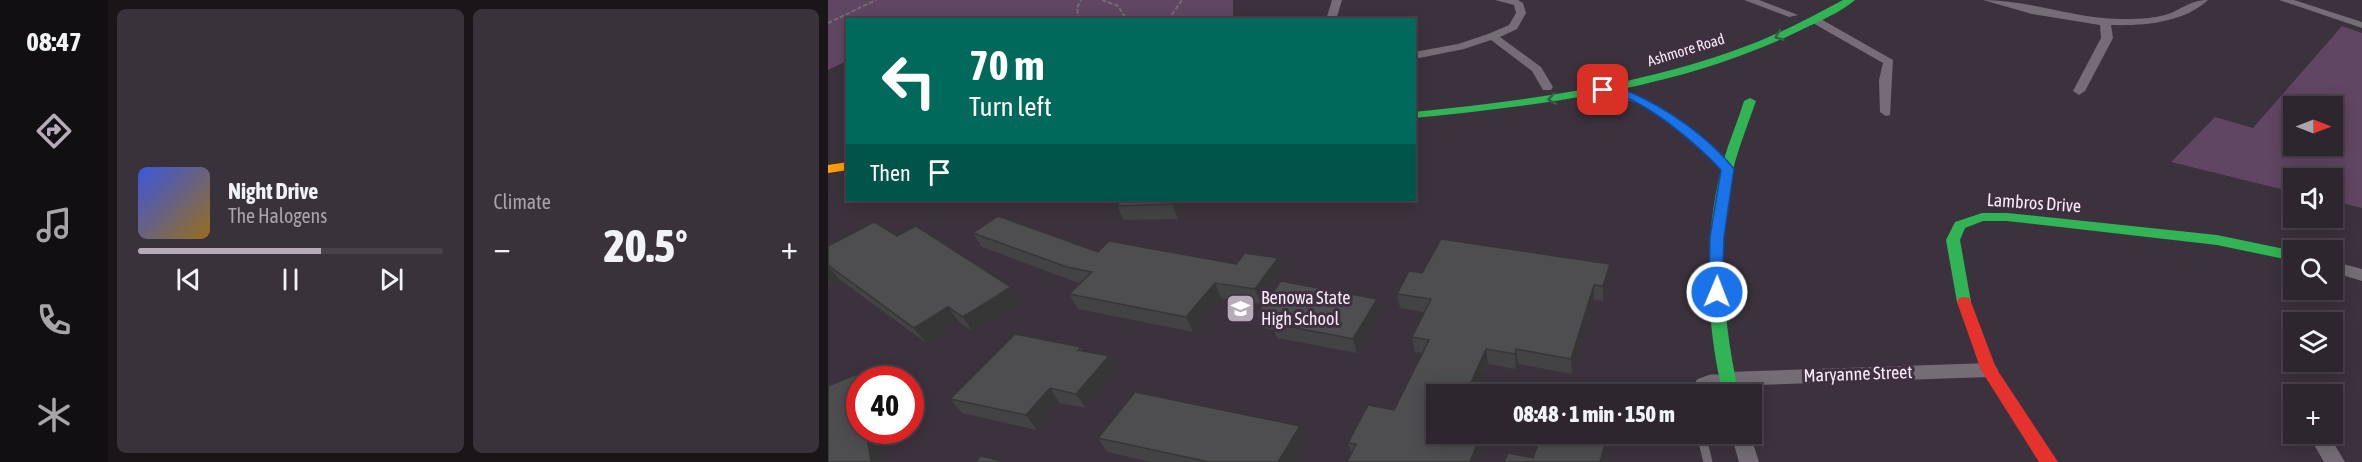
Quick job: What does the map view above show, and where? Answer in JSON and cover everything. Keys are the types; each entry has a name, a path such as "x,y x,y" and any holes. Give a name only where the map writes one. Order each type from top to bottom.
{"main road":[{"name":"Ashmore Road","path":"1416,115 1509,106 1603,90 1722,58 1815,20 1850,0"},
{"name":"Ashmore Road","path":"1416,102 1546,87 1617,74 1678,59 1743,38 1813,4"},
{"path":"1728,384 1716,313 1717,237 1728,169 1750,101"},
{"path":"828,157 846,154"},
{"path":"828,169 846,165"},
{"name":"Lambros Drive","path":"2049,462 1989,370 1964,301 1953,240 1960,225 1982,217 2007,217 2217,240 2283,254"}],"street":[{"path":"1332,18 1337,0"},
{"path":"1416,56 1460,47 1513,27 1521,13 1518,3 1500,0"},
{"path":"1749,0 1793,15"},
{"path":"1988,0 2069,18 2105,22 2167,18 2203,0"},
{"path":"2284,0 2362,25"},
{"path":"1815,20 1889,62 1885,80 1886,112"},
{"path":"2079,91 2107,38 2105,22"},
{"path":"1492,36 1537,69 1546,87"},
{"path":"2343,269 2362,274"},
{"name":"Maryanne Street","path":"1762,385 1989,370"},
{"path":"1744,444 1749,462"},
{"path":"2324,444 2335,462"}],"lane":[{"path":"1603,90 1626,94 1666,117 1707,147 1728,169"},
{"path":"1700,384 1711,379 1722,384"},
{"path":"1704,444 1708,462"}],"path":[{"path":"828,22 876,0"},
{"path":"1079,18 1077,8 1081,0"},
{"path":"1102,0 1118,6 1126,18"},
{"path":"1169,18 1182,0"}],"shaded area":[{"path":"828,0 1233,0 1233,18 846,18 846,61 828,70"},
{"path":"2342,26 2362,33 2362,208 2343,203 2343,168 2283,168 2283,190 2171,162 2215,117 2253,128"}],"building":[{"path":"1120,201 1174,201 1172,204 1117,206"},
{"path":"998,216 1098,252 1109,241 1236,264 1245,253 1278,258 1255,289 1215,283 1186,317 1069,294 1092,272 1067,267 973,233"},
{"path":"874,222 897,236 916,226 1011,287 963,317 948,307 914,328 828,265 828,246"},
{"path":"1441,239 1610,264 1603,286 1594,285 1571,359 1516,349 1515,354 1486,349 1470,384 1426,384 1426,444 1477,444 1470,462 1347,462 1356,444 1348,443 1368,405 1394,410 1429,340 1412,337 1431,299 1397,294 1409,271 1422,273"},
{"path":"1281,281 1377,299 1353,339 1271,323 1276,316 1257,313"},
{"path":"1015,334 1081,347 1078,350 1109,356 1076,394 1050,388 1026,415 950,399"},
{"path":"846,379 846,444 868,444 871,462 828,462 828,386"},
{"path":"1135,392 1300,426 1278,462 1209,462 1098,438"},
{"path":"1538,444 1605,444 1600,462 1504,462 1508,453 1533,458"},
{"path":"981,456 1006,462 975,462"}],"traffic: fast":[{"path":"1416,115 1541,100 1666,75 1761,44 1850,0"},
{"path":"1729,384 1721,338 1716,282 1718,227 1727,171 1750,101"},
{"path":"1964,302 1953,240 1960,225 1982,217 2007,217 2217,240 2283,254"}],"traffic: slow":[{"path":"828,169 846,166"}],"traffic: jam":[{"path":"1964,302 1989,370 2049,462"}],"place":[{"name":"Benowa State High School","path":"1240,308"}],"route":[{"path":"1603,90 1626,94 1666,117 1707,147 1728,169 1717,237 1717,292"}]}
